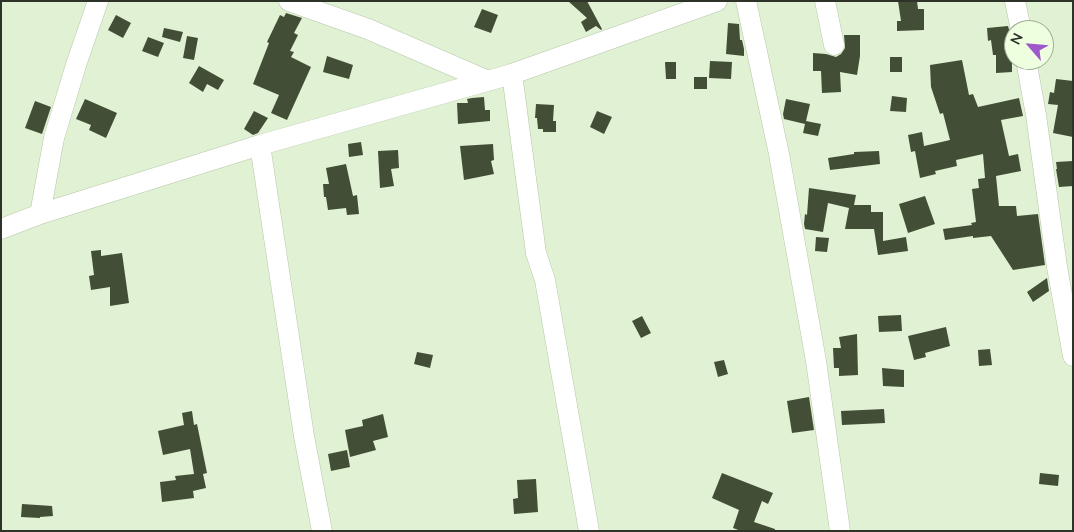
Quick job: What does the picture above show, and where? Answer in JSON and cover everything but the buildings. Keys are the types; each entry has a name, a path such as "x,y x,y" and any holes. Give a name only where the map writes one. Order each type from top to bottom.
{"street":[{"path":"40,214 54,138 98,1"},
{"path":"289,1 368,29 488,81"},
{"path":"1,229 40,214 260,145 512,74 717,1"},
{"path":"746,1 779,154 816,360 840,531"},
{"path":"825,1 834,45"},
{"path":"1015,1 1019,20"},
{"path":"1028,70 1073,356"},
{"path":"512,74 534,245 545,280 589,531"},
{"path":"260,145 304,436 322,531"}]}
